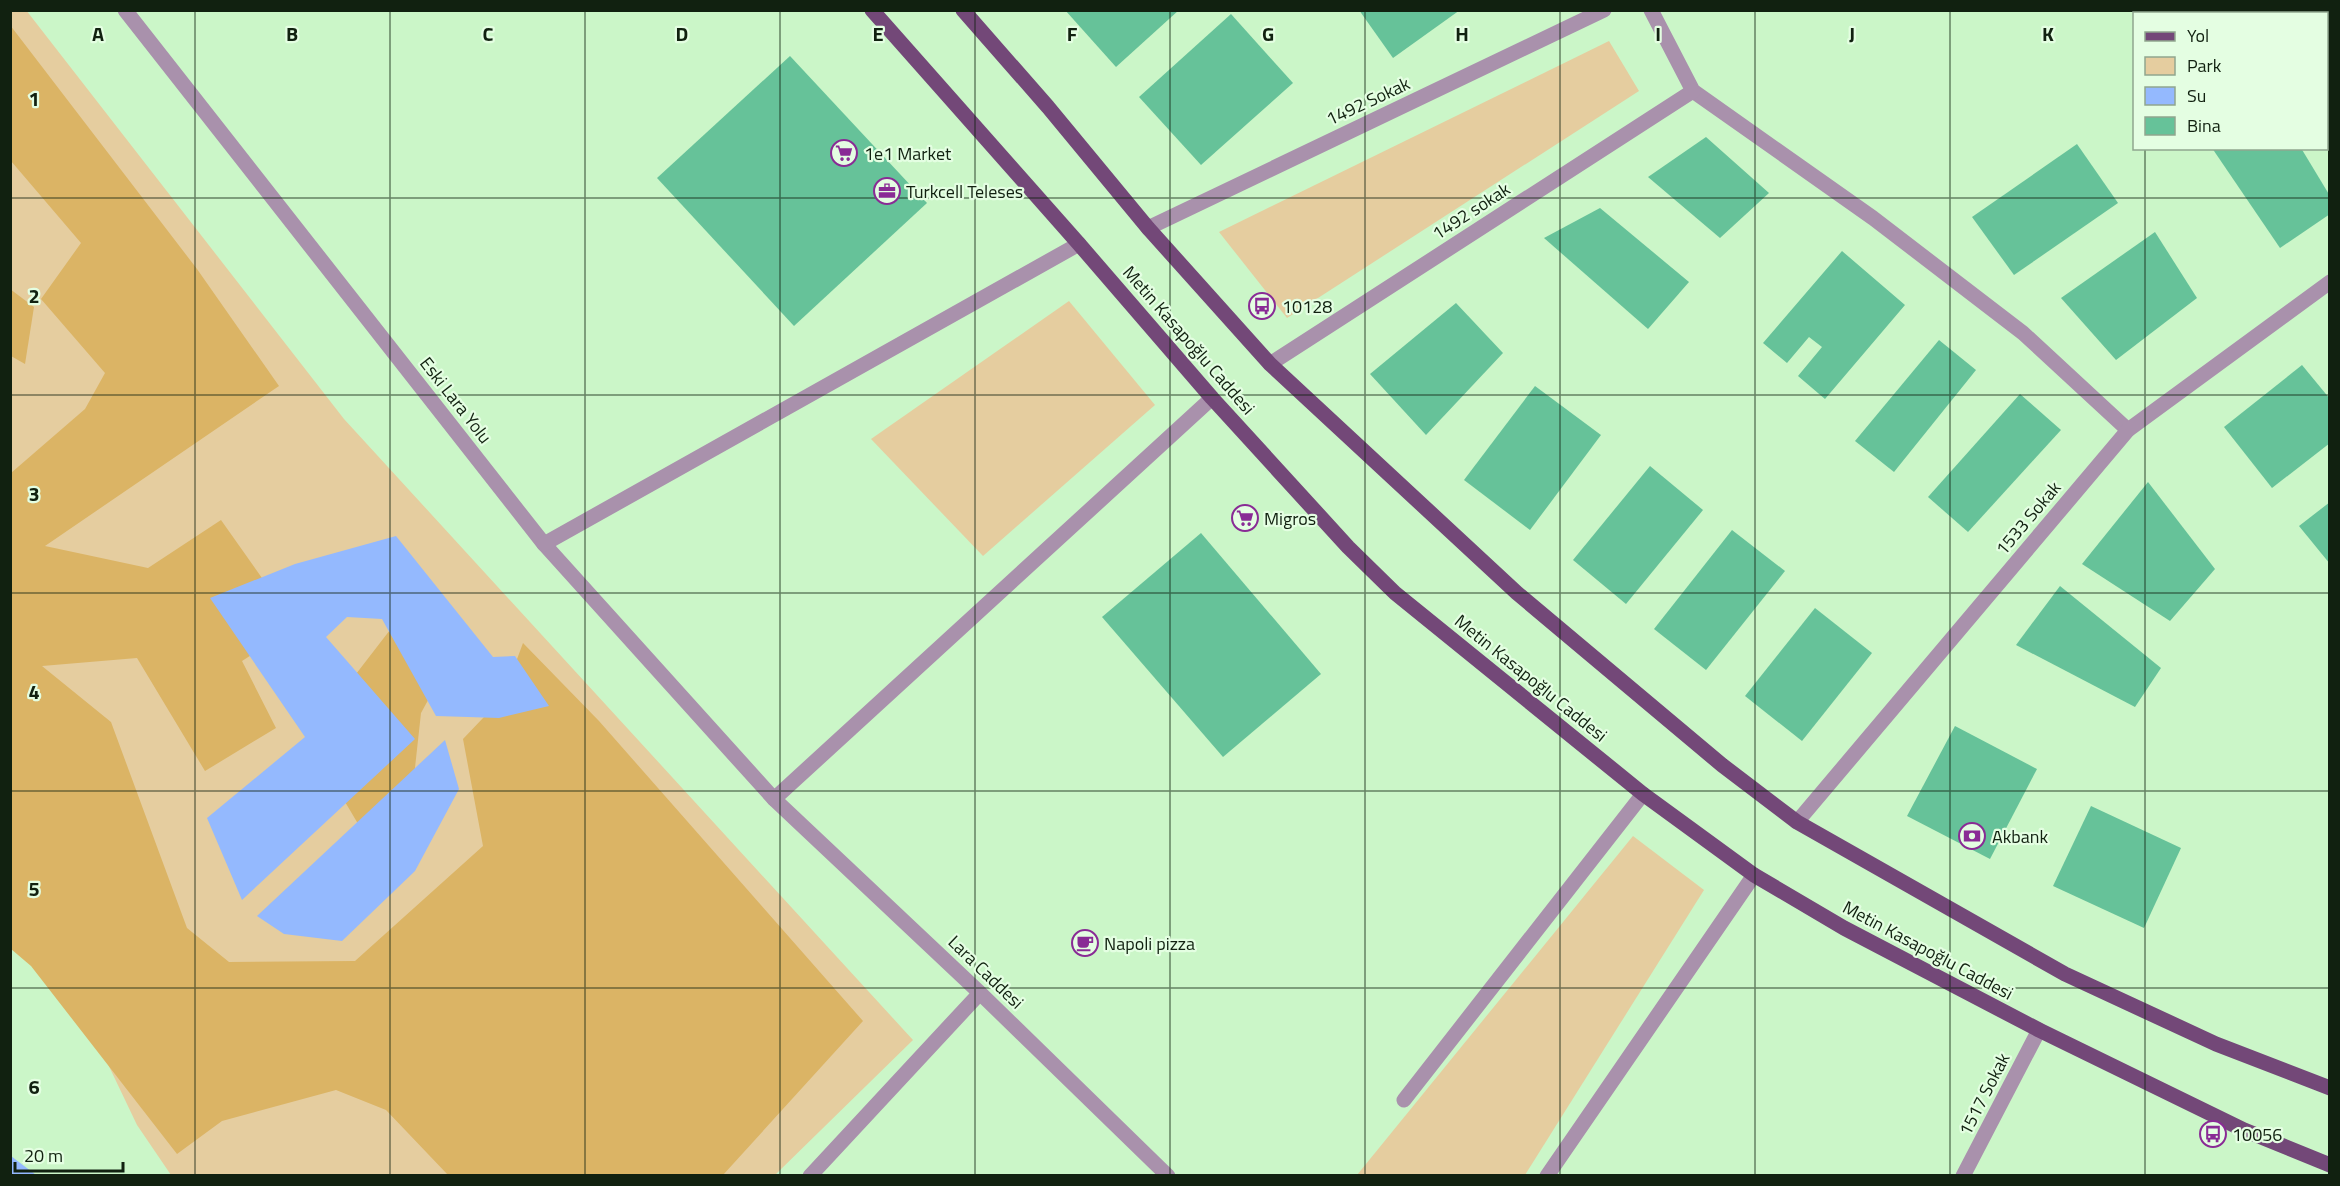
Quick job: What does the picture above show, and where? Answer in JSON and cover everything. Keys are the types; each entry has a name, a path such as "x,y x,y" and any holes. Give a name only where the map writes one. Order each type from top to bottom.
{"main road":[{"name":"Metin Kasapoğlu Caddesi","path":"872,10 1212,398 1348,547 1395,593 1643,794 1754,875 1844,928 2039,1030 2244,1130 2330,1165"},
{"path":"963,10 1048,107 1148,228 1270,364 1517,593 1722,765 1797,822 2065,974 2216,1044 2330,1088"}],"street":[{"name":"Eski Lara Yolu","path":"125,10 544,544 774,799"},
{"name":"1492 Sokak","path":"1148,228 1605,10"},
{"path":"1651,10 1693,91 1873,219 2023,333 2128,430"},
{"name":"1492 sokak","path":"1270,364 1693,91"},
{"path":"544,544 1079,244"},
{"name":"1533 Sokak","path":"1797,822 2128,430 2327,288"},
{"path":"774,799 1212,398"},
{"path":"1404,1100 1643,794"},
{"name":"Lara Caddesi","path":"774,799 980,993 1168,1176"},
{"path":"1547,1176 1754,875"},
{"path":"810,1176 980,993"},
{"name":"1517 Sokak","path":"1963,1176 2039,1030"}],"green space":[{"path":"26,10 344,419 913,1040 775,1175 171,1175 137,1125 11,861 10,11"},
{"path":"1609,41 1639,91 1287,318 1219,232"},
{"path":"1069,301 1155,405 983,556 871,439"},
{"path":"1633,836 1704,890 1525,1175 1357,1175"}],"shaded area":[{"path":"10,25 197,269 279,386 45,546 148,568 221,520 296,626 242,661 276,728 205,771 137,658 42,666 111,722 187,928 229,962 355,961 483,846 463,739 503,697 523,643 599,721 863,1021 723,1175 448,1175 386,1110 336,1090 222,1121 177,1154 31,966 11,949 11,473 85,409 105,373 41,299 81,243 11,161"},
{"path":"10,289 34,307 25,364 11,356"},
{"path":"400,617 444,671 421,713 412,795 370,844 322,763 319,722"}],"water":[{"path":"396,536 493,657 515,656 549,706 499,718 436,716 382,619 347,617 326,637 415,739 242,900 207,818 305,737 210,598 295,564"},
{"path":"445,740 459,789 415,871 342,941 284,934 257,916"},
{"path":"11,1156 36,1175 11,1175"}],"building":[{"path":"1065,10 1179,10 1116,67"},
{"path":"1359,10 1460,10 1393,58"},
{"path":"1231,14 1293,83 1201,165 1139,97"},
{"path":"2330,31 2330,118 2328,116 2328,32"},
{"path":"790,56 927,203 794,326 657,178"},
{"path":"1706,137 1769,193 1720,238 1648,177"},
{"path":"2077,144 2118,203 2014,275 1972,217"},
{"path":"2213,150 2302,150 2330,196 2330,214 2280,248"},
{"path":"1600,208 1689,282 1648,329 1544,238"},
{"path":"2155,232 2197,298 2116,360 2061,298"},
{"path":"1842,251 1905,305 1825,399 1798,376 1822,347 1809,337 1787,363 1763,343"},
{"path":"1456,303 1503,353 1426,435 1370,374"},
{"path":"1939,340 1976,370 1894,472 1855,441"},
{"path":"2302,365 2330,399 2330,443 2272,488 2224,427"},
{"path":"1535,386 1601,435 1530,530 1464,480"},
{"path":"2020,394 2061,430 1968,532 1928,497"},
{"path":"1650,466 1703,510 1626,604 1573,560"},
{"path":"2148,482 2215,569 2170,621 2082,564"},
{"path":"2330,502 2330,564 2299,526"},
{"path":"1732,530 1785,571 1706,670 1654,629"},
{"path":"1201,533 1321,674 1223,757 1102,617"},
{"path":"2060,586 2161,668 2135,707 2016,645"},
{"path":"1815,608 1872,653 1802,741 1745,696"},
{"path":"1955,726 2037,769 1990,859 1907,816"},
{"path":"2091,806 2181,848 2144,928 2053,886"}],"place":[{"name":"1e1 Market","path":"844,153"},
{"name":"Turkcell Teleses","path":"887,191"},
{"name":"10128","path":"1262,306"},
{"name":"Migros","path":"1245,518"},
{"name":"Akbank","path":"1972,836"},
{"name":"Napoli pizza","path":"1085,943"},
{"name":"10056","path":"2213,1134"}]}
